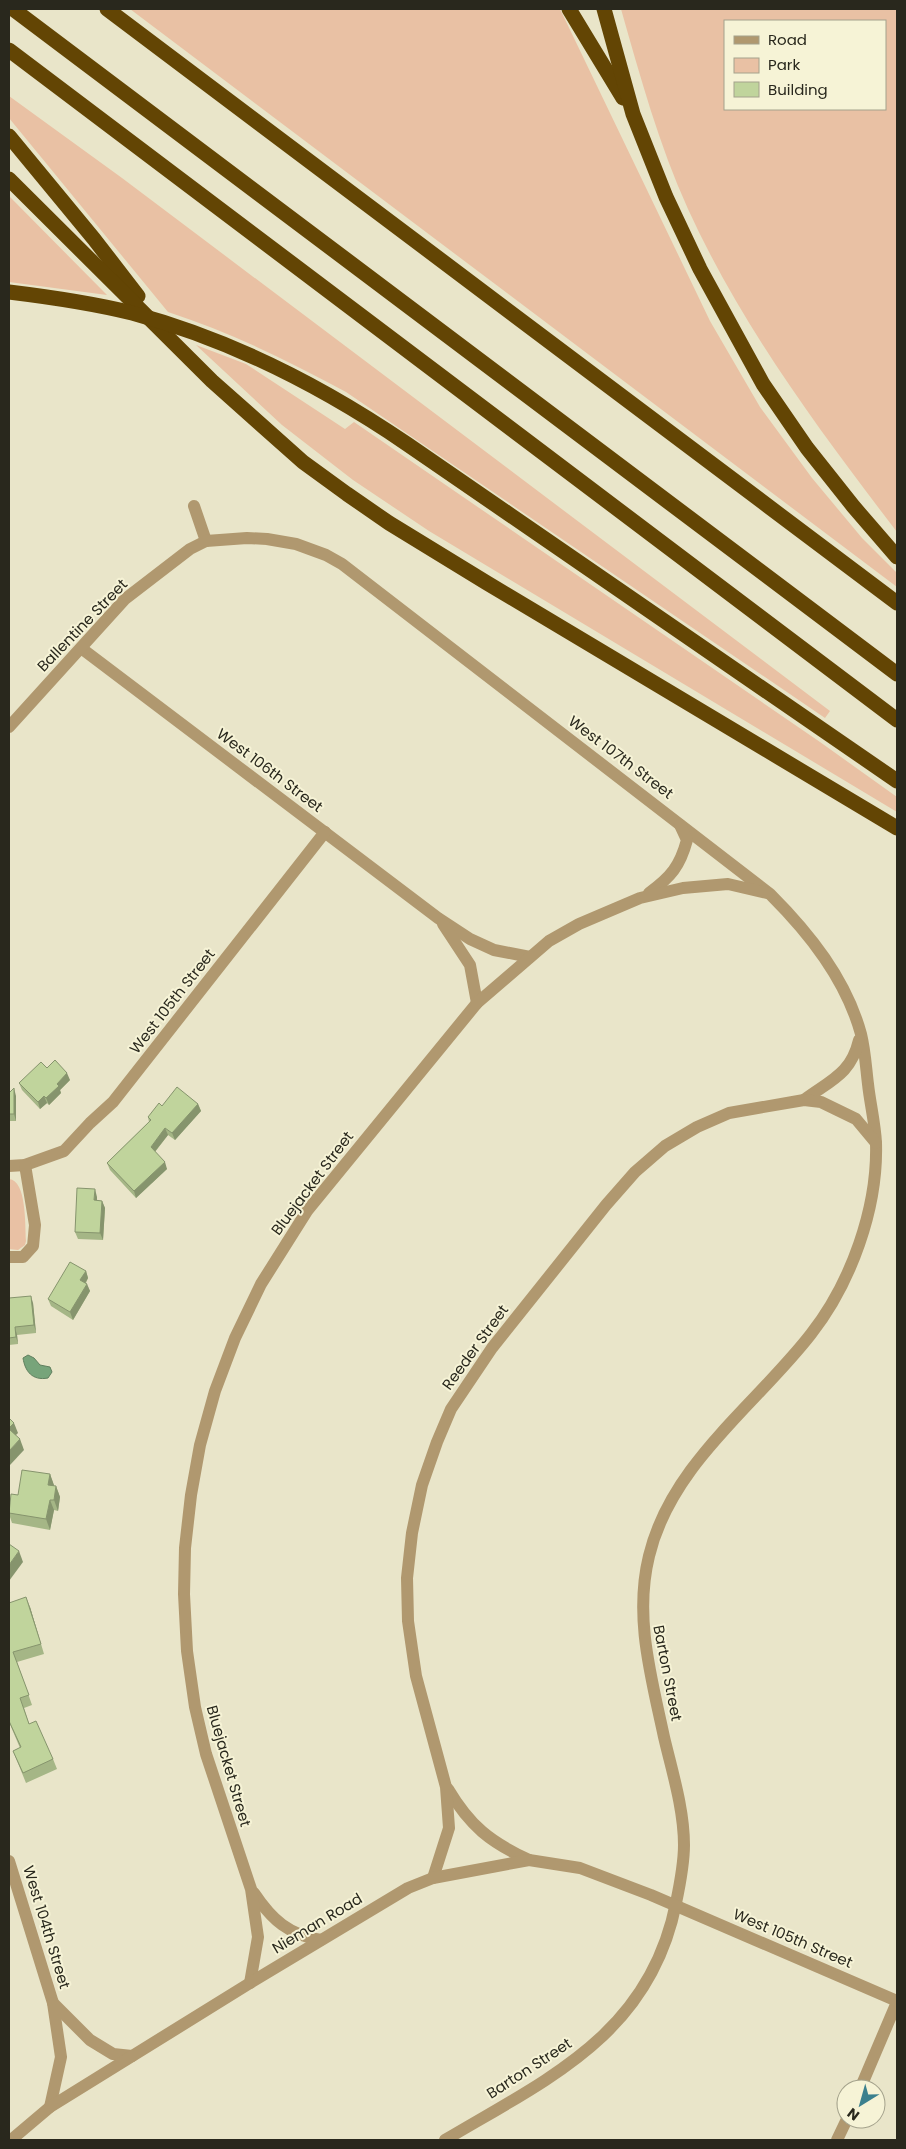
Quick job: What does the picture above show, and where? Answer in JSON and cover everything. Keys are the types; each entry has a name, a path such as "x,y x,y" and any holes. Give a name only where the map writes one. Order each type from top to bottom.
{"highway":[{"path":"13,9 897,674"},
{"path":"107,9 897,603"},
{"path":"569,9 633,114"},
{"path":"604,9 633,114 666,197 700,270 763,384 807,448 897,557"},
{"path":"9,50 897,720"},
{"path":"9,136 94,239 169,337"},
{"path":"9,179 212,381 304,462 389,523 897,828"},
{"path":"9,292 131,313 187,330 239,349 331,395 400,439 897,781"}],"street":[{"path":"194,506 206,541"},
{"name":"West 107th Street","path":"206,541 246,538 267,539 296,544 326,555 342,564 770,894 801,926 828,963 846,996 861,1034 876,1142"},
{"name":"Ballentine Street","path":"9,727 125,599 190,549 206,541"},
{"name":"West 106th Street","path":"82,648 438,918 470,939 494,950 530,957"},
{"name":"Bluejacket Street","path":"250,1983 258,1937 251,1889 206,1754 195,1707 187,1651 184,1594 185,1548 191,1495 200,1445 215,1391 235,1338 261,1284 307,1211 477,1003 548,941 579,924 640,898 665,882 681,861 687,840 678,822"},
{"name":"West 105th Street","path":"9,1166 25,1165 64,1151 113,1102 325,832"},
{"name":"Bluejacket Street","path":"640,898 683,888 728,884 770,894"},
{"name":"West 106th Street","path":"438,918 470,965 477,1003"},
{"name":"Reeder Street","path":"804,1100 848,1069 856,1055 861,1034"},
{"name":"Reeder Street","path":"433,1878 449,1828 446,1787 416,1676 408,1621 407,1578 412,1533 422,1485 451,1409 492,1348 606,1205 635,1172 665,1146 697,1127 729,1113 804,1100 821,1102 856,1120 876,1142"},
{"name":"Barton Street","path":"445,2140 568,2066 598,2042 624,2014 647,1981 663,1949 675,1905 684,1845 675,1786 646,1651 642,1621 643,1591 648,1557 659,1523 676,1491 698,1460 812,1333 832,1304 850,1266 864,1227 872,1196 876,1142"},
{"path":"9,1258 22,1257 33,1246 35,1225 25,1165"},
{"name":"Reeder Street","path":"446,1787 462,1812 477,1828 507,1850 529,1860"},
{"name":"Nieman Road","path":"11,2140 50,2107 132,2056 408,1888 433,1878 529,1860 580,1868 675,1905"},
{"name":"West 104th Street","path":"9,1861 53,2003 61,2057 50,2107"},
{"name":"Bluejacket Street","path":"251,1889 265,1910 279,1923 302,1937 321,1940"},
{"name":"West 105th Street","path":"675,1905 897,2001"},
{"path":"864,2079 897,2001"},
{"name":"West 104th Street","path":"53,2003 90,2040 113,2054 132,2056"}],"green space":[{"path":"130,9 560,9 710,321 760,407 812,478 862,538 897,573 897,587"},
{"path":"621,9 897,9 897,532 811,416 732,295 688,209 668,160"},
{"path":"9,96 122,178 830,711 825,718 346,392 259,348 168,312 9,118"},
{"path":"9,196 107,295 9,282"},
{"path":"196,345 246,364 345,429 354,422 820,742 897,797 897,812 429,531 353,480 282,425"},
{"path":"9,1179 15,1181 19,1187 24,1205 26,1241 25,1245 18,1250 9,1249"}],"shaded area":[{"path":"28,1355 34,1358 40,1365 50,1367 52,1372 48,1378 42,1379 30,1374 23,1358"}],"building":[{"path":"55,1060 67,1073 57,1084 59,1086 46,1098 44,1096 38,1102 19,1083 41,1062 47,1068"},
{"path":"177,1087 198,1104 172,1133 165,1128 151,1147 165,1162 134,1191 107,1163 151,1120 148,1117 159,1103 162,1106"},
{"path":"14,1088 14,1114 9,1114 9,1093"},
{"path":"77,1188 95,1189 94,1200 102,1201 100,1233 75,1232"},
{"path":"70,1262 86,1271 80,1280 87,1284 70,1312 48,1299"},
{"path":"31,1296 34,1325 15,1327 16,1337 9,1338 9,1298"},
{"path":"9,1418 14,1423 9,1428"},
{"path":"9,1429 20,1439 9,1451"},
{"path":"22,1470 50,1474 48,1485 56,1486 54,1500 50,1500 46,1519 9,1513 11,1494 18,1495"},
{"path":"9,1544 19,1551 9,1565"},
{"path":"26,1597 41,1644 13,1652 29,1695 20,1698 29,1724 36,1721 53,1759 23,1773 13,1751 21,1747 9,1721 9,1603"}]}
